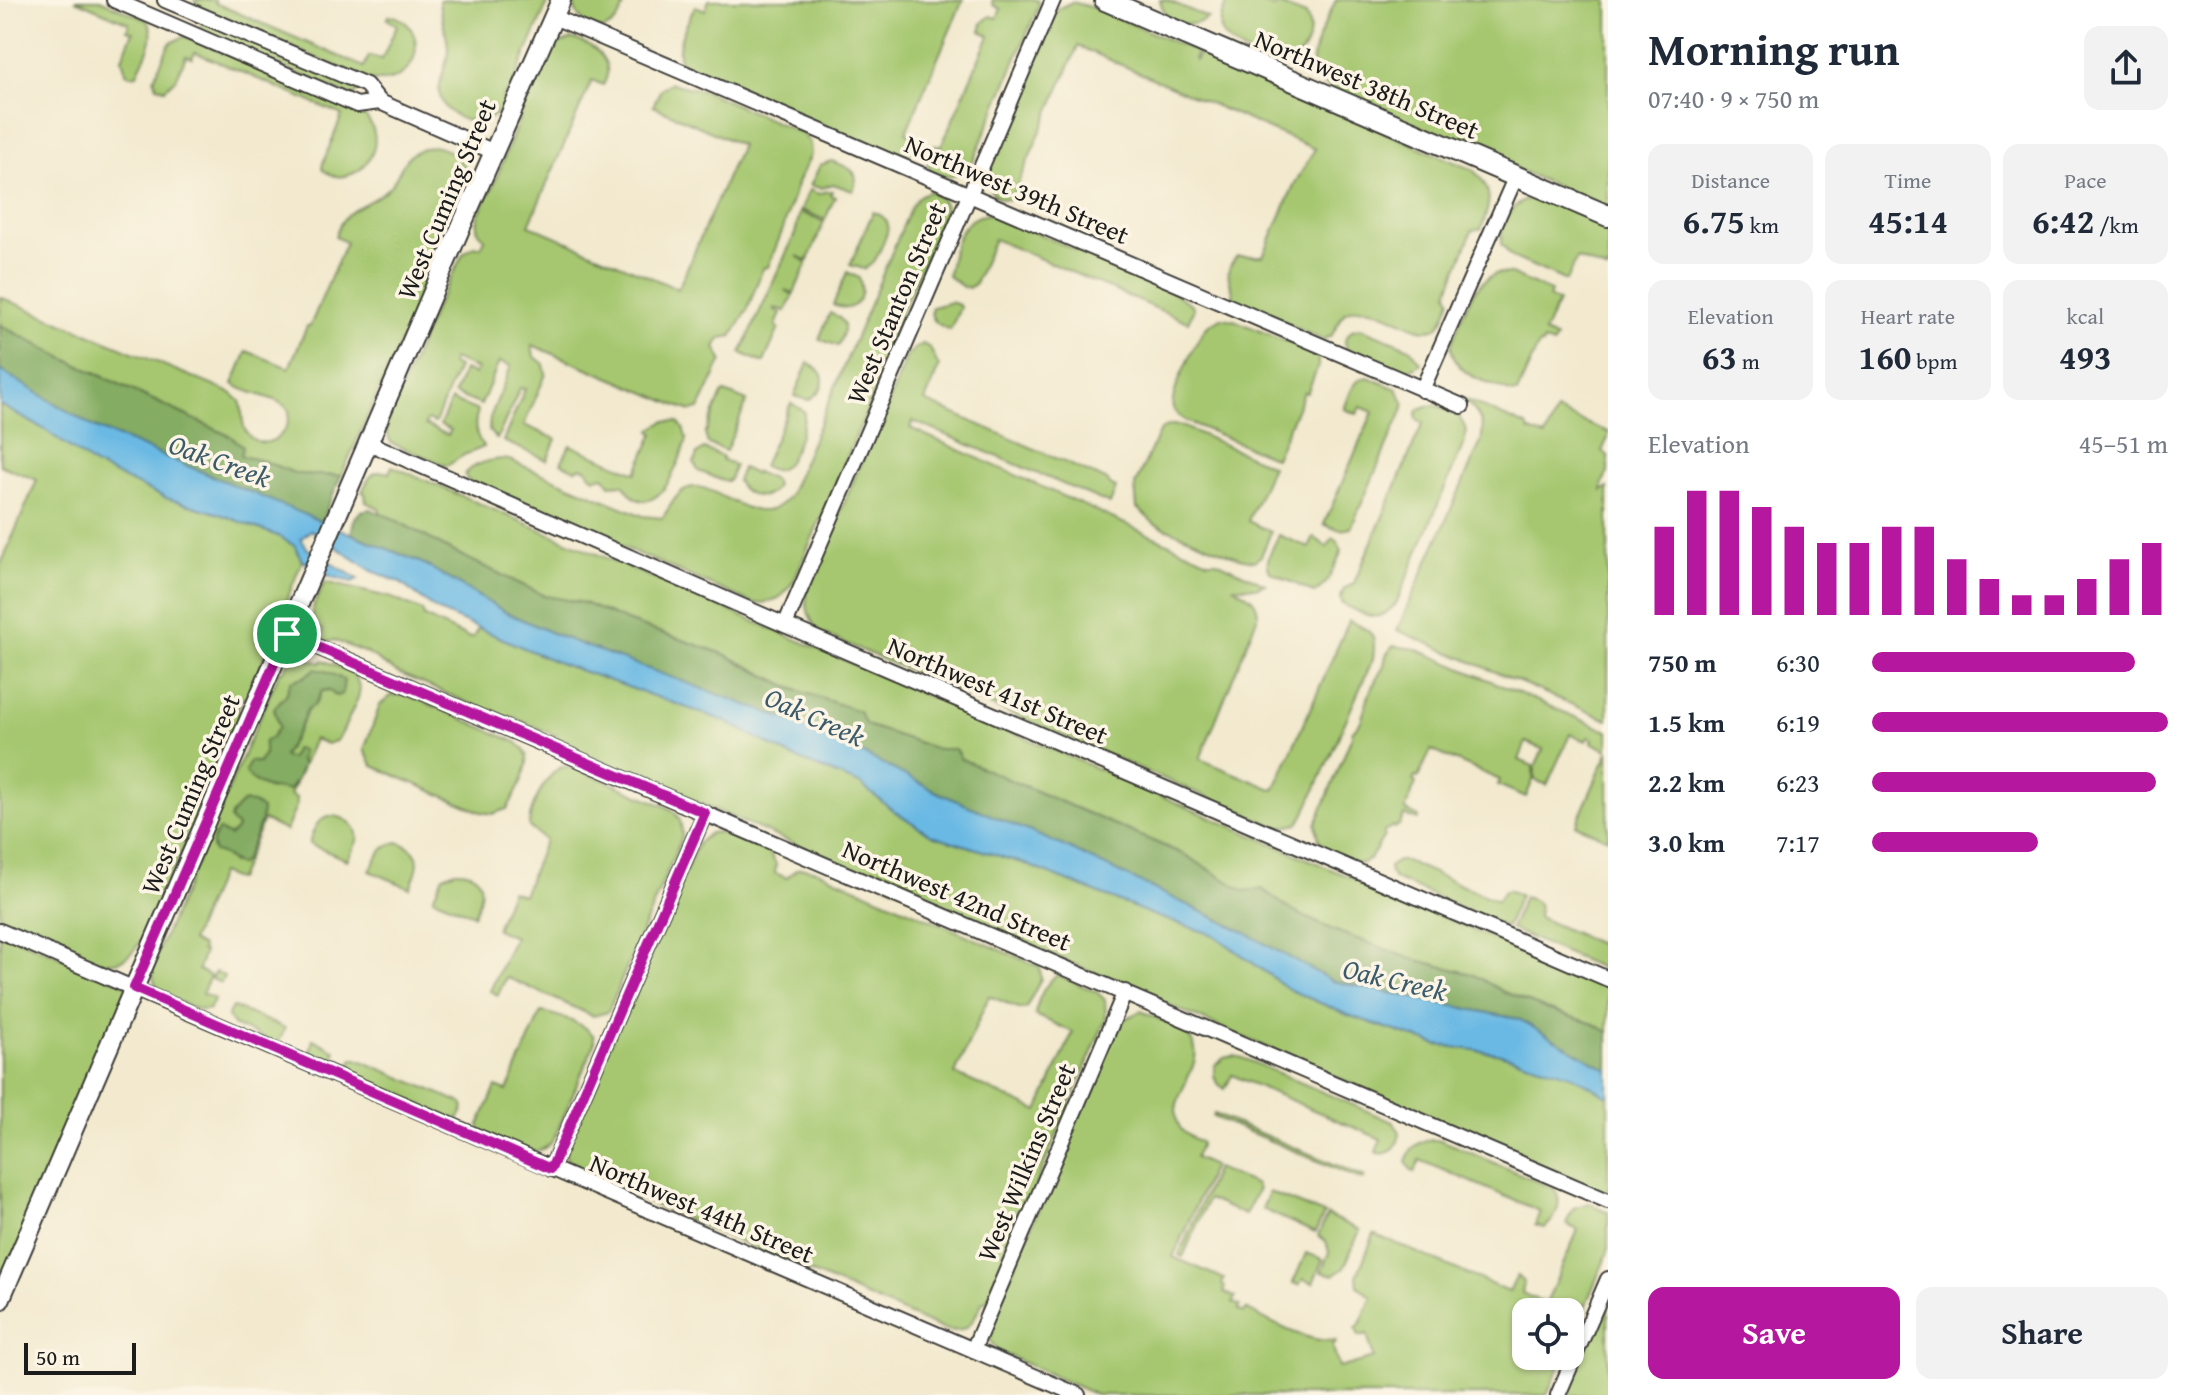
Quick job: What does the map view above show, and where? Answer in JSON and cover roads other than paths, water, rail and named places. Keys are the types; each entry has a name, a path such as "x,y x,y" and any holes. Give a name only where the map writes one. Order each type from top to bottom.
{"main road":[{"name":"Northwest 38th Street","path":"1105,0 1608,216"}],"street":[{"path":"114,0 357,105 380,102"},
{"path":"165,0 366,85 380,102 494,152"},
{"name":"West Stanton Street","path":"785,625 1053,0"},
{"name":"Northwest 39th Street","path":"557,8 969,194 1462,406"},
{"name":"West Cuming Street","path":"0,1300 557,8"},
{"path":"1422,390 1516,176"},
{"name":"Northwest 41st Street","path":"369,443 1608,979"},
{"name":"Northwest 42nd Street","path":"287,634 1608,1201"},
{"path":"551,1169 705,813"},
{"name":"Northwest 44th Street","path":"0,931 1069,1393"},
{"name":"West Wilkins Street","path":"973,1350 1125,992"},
{"path":"1558,1395 1608,1279"}],"water":[{"name":"Oak Creek","path":"0,370 94,427 424,564 505,612 561,637 821,732 941,794 1068,848 1240,930 1332,981 1518,1019 1608,1070 1608,1096 1571,1075 1497,1053 1437,1045 1348,1015 1290,990 1214,935 1153,915 1025,864 932,835 860,784 795,758 725,721 559,663 436,610 399,582 372,571 311,530 301,539 308,549 358,579 352,582 332,577 302,561 295,546 278,536 166,498 96,466 44,429 0,405"}]}
